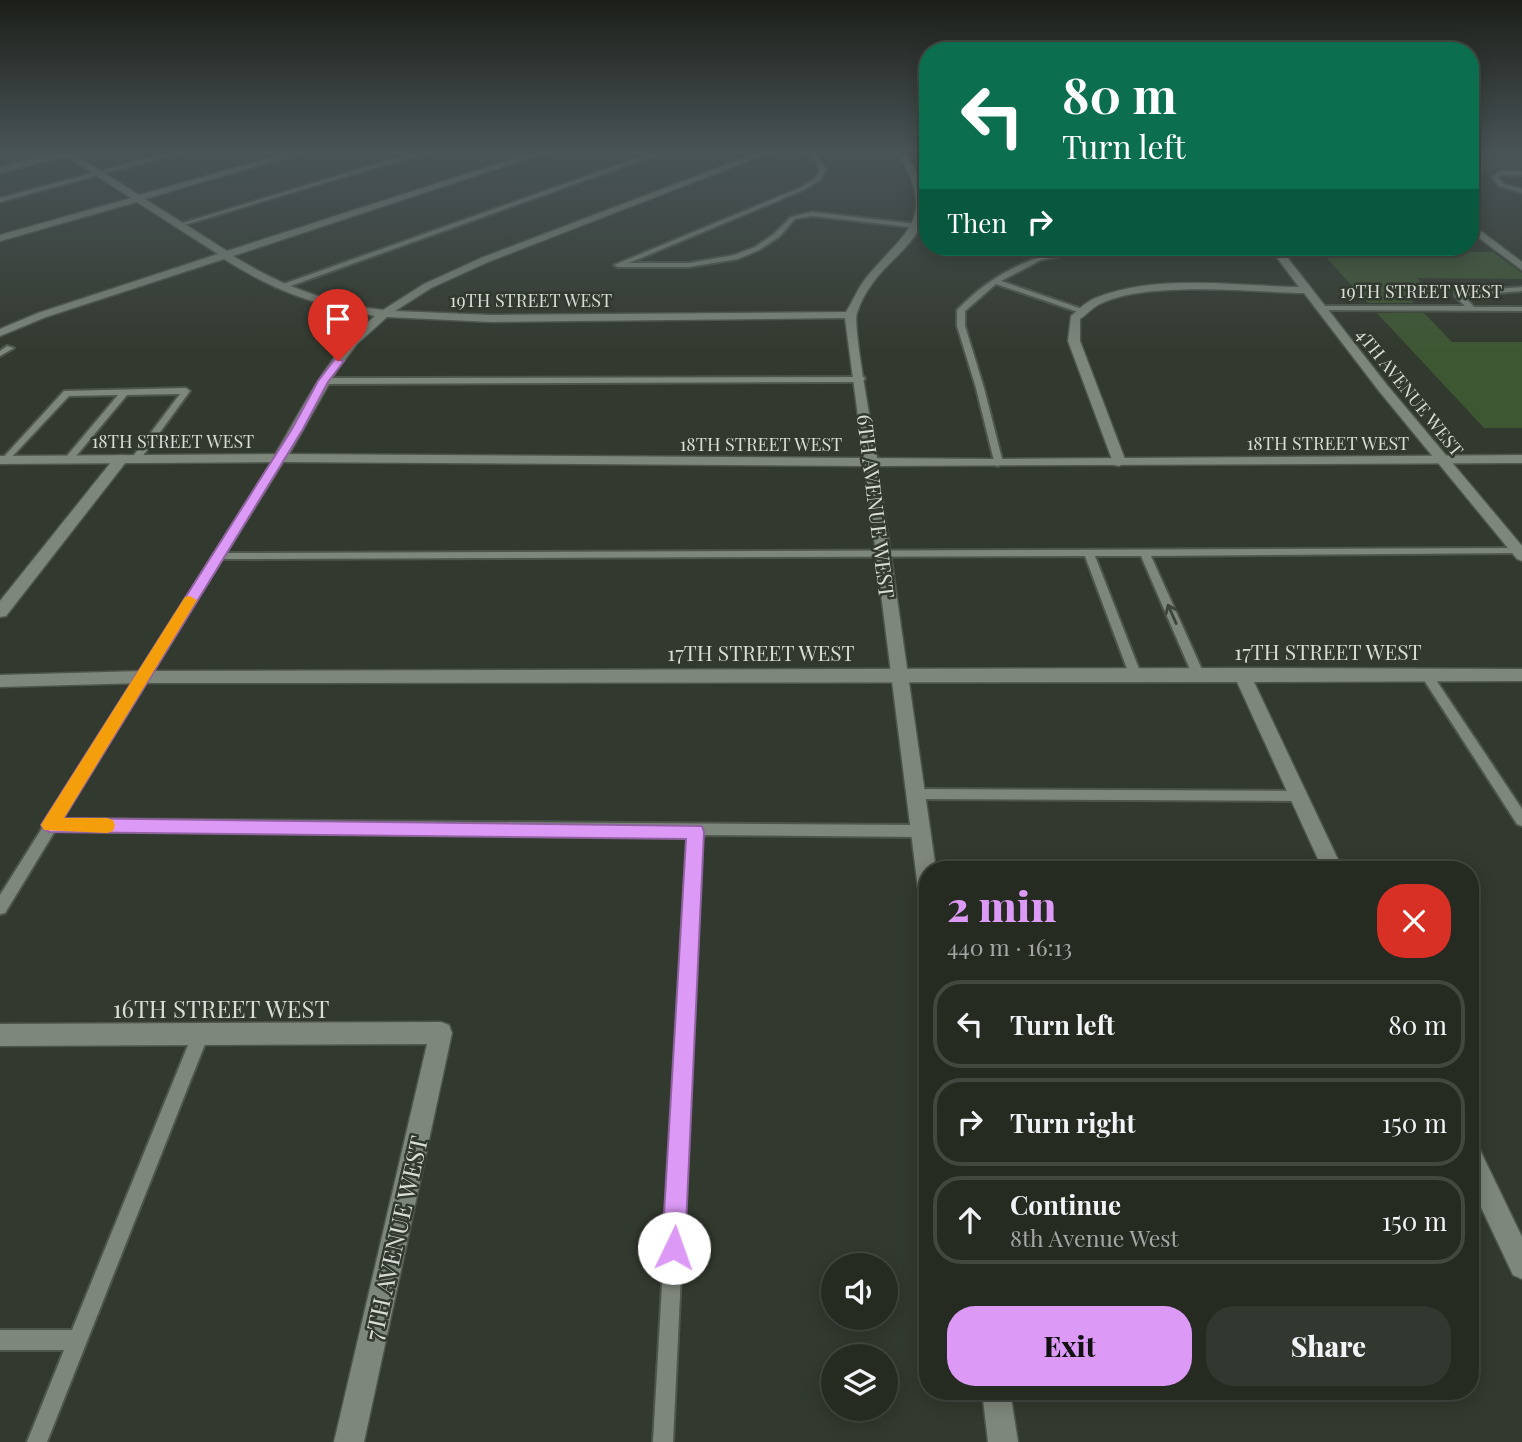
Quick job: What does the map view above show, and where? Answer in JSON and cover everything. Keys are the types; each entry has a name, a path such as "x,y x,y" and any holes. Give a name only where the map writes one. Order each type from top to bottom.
{"street":[{"path":"0,238 70,218"},
{"name":"19TH STREET WEST","path":"168,218 279,287 352,309 441,318 850,316"},
{"path":"0,333 42,316 339,218"},
{"path":"280,458 323,381 354,341 386,313 426,286 475,264 594,218"},
{"path":"850,316 869,281 901,248 917,226 918,218"},
{"path":"1479,233 1522,267"},
{"name":"4TH AVENUE WEST","path":"1281,256 1320,308 1520,554"},
{"path":"1119,462 1074,341 1075,318 1094,302 1125,293 1184,289 1306,290"},
{"name":"6TH AVENUE WEST","path":"850,316 861,379 924,861"},
{"name":"18TH STREET WEST","path":"2,460 280,458 998,463 1522,459"},
{"path":"0,612 128,459"},
{"path":"1242,674 1329,861"},
{"name":"17TH STREET WEST","path":"0,681 142,677 1522,675"},
{"name":"16TH STREET WEST","path":"0,1035 441,1033"},
{"name":"7TH AVENUE WEST","path":"349,1442 441,1033"},
{"path":"1479,1176 1522,1266"},
{"path":"997,1400 1003,1442"}],"lane":[{"path":"179,225 201,218"},
{"path":"279,287 474,218"},
{"path":"730,218 618,264 705,265 739,257 784,230 793,218"},
{"path":"843,218 917,226"},
{"path":"998,463 980,388 961,326 961,310 1016,267 1042,256"},
{"path":"995,281 1084,311"},
{"path":"1472,309 1458,294 1522,289"},
{"name":"19TH STREET WEST","path":"1320,308 1522,309"},
{"path":"0,354 10,348"},
{"path":"323,381 861,379"},
{"path":"2,460 67,393 186,391 128,459"},
{"path":"69,459 125,392"},
{"path":"0,908 280,458"},
{"path":"1145,553 1198,674"},
{"path":"1089,554 1135,674"},
{"path":"218,556 1520,554"},
{"path":"1426,674 1522,820"},
{"path":"914,793 1298,796"},
{"path":"50,825 695,832 920,831"},
{"path":"663,1442 695,832"},
{"path":"37,1442 201,1034"},
{"path":"0,1340 78,1340"}],"building":[{"path":"1479,252 1493,252 1522,273 1522,279 1417,278 1436,297 1408,297 1414,303 1368,303 1325,256 1479,256"},
{"path":"1377,313 1424,313 1452,342 1522,342 1522,428 1484,428"}],"slow traffic":[{"path":"107,825 50,825 190,600"}],"route":[{"path":"338,361 323,381 298,429 50,825 695,832 674,1248"}]}
